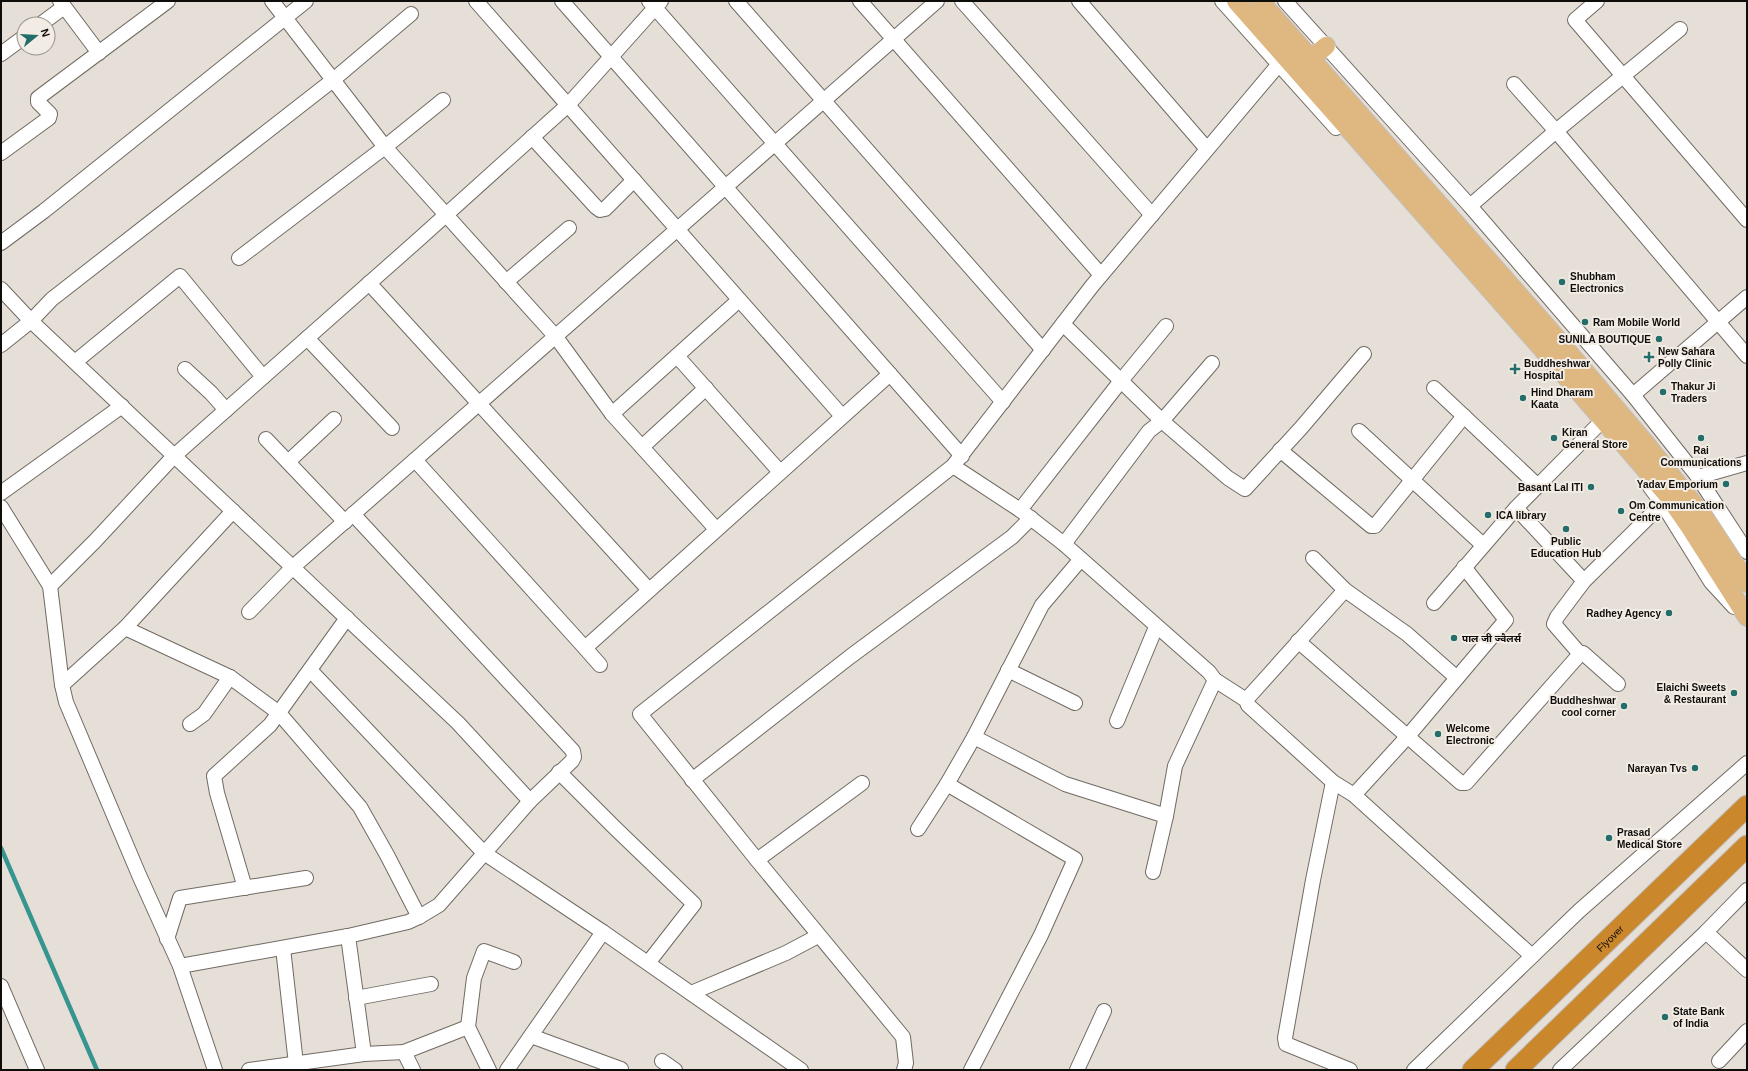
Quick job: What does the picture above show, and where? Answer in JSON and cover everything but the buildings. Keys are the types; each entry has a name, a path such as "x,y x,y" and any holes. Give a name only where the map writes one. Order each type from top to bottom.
{"highway":[{"name":"Flyover","path":"1472,1070 1747,806"},
{"path":"1516,1070 1747,846"}],"main road":[{"path":"1236,1 1282,61 1548,355 1665,500 1689,526 1747,619"},
{"path":"1260,1 1547,327 1646,444 1704,517 1747,582"},
{"path":"1311,59 1326,46"}],"street":[{"path":"1,153 49,118 50,114 38,102 38,98 168,1"},
{"path":"272,1 385,147 556,337 612,414 716,529"},
{"path":"1,243 44,212 284,17 306,1"},
{"path":"476,1 842,416"},
{"path":"562,1 890,374 957,461 1064,544 1156,627 1209,672 1214,680 1246,700 1248,705 1333,782 1354,795 1532,956"},
{"path":"736,1 1043,350"},
{"path":"860,1 1101,275"},
{"path":"249,612 293,567 937,1"},
{"path":"962,1 1152,215"},
{"path":"1079,1 1207,149"},
{"path":"1222,1 1282,61 1353,147 1665,500 1584,581 1557,617 1554,624 1580,654 1583,653 1618,684"},
{"path":"1285,1 1470,206 1633,394 1698,477 1747,552"},
{"path":"1597,1 1574,20 1624,75 1747,220"},
{"path":"50,586 95,541 174,456 568,105 611,57 655,3 775,144 1003,402"},
{"path":"49,16 62,4 99,53"},
{"path":"1,345 31,321 52,299 333,80 411,14"},
{"path":"1470,206 1556,131 1680,29"},
{"path":"1,54 16,43"},
{"path":"904,1070 906,1064 903,1037 818,936 640,714 957,461 1101,275 1282,61"},
{"path":"1514,84 1556,131 1747,356"},
{"path":"239,258 385,147 443,100"},
{"path":"532,137 600,210 605,209 634,180"},
{"path":"506,282 569,228"},
{"path":"75,362 180,276 263,377"},
{"path":"369,283 649,590"},
{"path":"1,289 31,321 458,723 530,801"},
{"path":"1633,394 1747,297"},
{"path":"612,414 739,300"},
{"path":"1063,324 1120,382 1162,421 1228,478 1245,489 1364,354"},
{"path":"1020,510 1120,382 1166,326"},
{"path":"307,338 392,428"},
{"path":"677,356 780,472"},
{"path":"1064,544 1149,431 1162,421 1212,363"},
{"path":"185,369 211,393 226,410"},
{"path":"584,648 890,374"},
{"path":"642,447 706,388"},
{"path":"1434,388 1538,486"},
{"path":"1,493 122,406"},
{"path":"1280,450 1371,526 1375,526 1464,416"},
{"path":"288,462 334,419"},
{"path":"1434,603 1464,566 1516,508 1599,424"},
{"path":"1359,431 1483,545"},
{"path":"180,966 348,936 408,922 420,917 439,905 530,801 572,761 574,756 573,751 349,518 288,462 266,439"},
{"path":"415,460 600,665"},
{"path":"1698,477 1747,463"},
{"path":"1,507 50,586 62,685 66,702 167,939 180,966 215,1070"},
{"path":"1516,508 1584,581"},
{"path":"62,685 125,628 233,512"},
{"path":"692,780 851,656 1012,537 1031,518"},
{"path":"1313,558 1344,590 1407,634 1457,678"},
{"path":"918,829 947,784 974,737 1042,604 1081,559"},
{"path":"1354,795 1408,736 1506,620 1464,566"},
{"path":"1246,700 1344,590"},
{"path":"245,888 217,793 214,776 270,725 347,618"},
{"path":"1117,721 1156,627"},
{"path":"125,628 230,676 279,713 360,807 420,917"},
{"path":"1298,641 1461,783 1466,783 1580,654"},
{"path":"310,670 484,854 603,932 801,1070"},
{"path":"1008,670 1075,703"},
{"path":"190,724 204,714 230,676"},
{"path":"1153,872 1166,816 1175,766 1214,680"},
{"path":"974,737 1066,784 1166,816"},
{"path":"1414,1070 1579,911 1747,763"},
{"path":"559,772 694,904 648,963"},
{"path":"1333,782 1313,880 1285,1038 1286,1044 1350,1070"},
{"path":"757,860 862,783"},
{"path":"947,784 1075,859 1041,935 971,1070"},
{"path":"167,939 180,898 306,878"},
{"path":"1560,1070 1706,932 1747,890"},
{"path":"507,1070 603,932"},
{"path":"1706,932 1747,970"},
{"path":"348,936 364,1054"},
{"path":"692,993 786,952 818,936"},
{"path":"283,948 296,1064"},
{"path":"489,1070 468,1027 474,978 484,951 514,962"},
{"path":"356,998 431,984"},
{"path":"1,986 37,1070"},
{"path":"1077,1070 1104,1011"},
{"path":"249,1070 364,1054 404,1052 468,1027"},
{"path":"1719,1060 1747,1032"},
{"path":"531,1036 621,1069"},
{"path":"404,1052 413,1070"},
{"path":"662,1061 675,1070"}],"waterway":[{"path":"1,848 97,1070"}],"place":[{"name":"Shubham Electronics","path":"1562,282"},
{"name":"Ram Mobile World","path":"1585,322"},
{"name":"SUNILA BOUTIQUE","path":"1659,339"},
{"name":"New Sahara Polly Clinic","path":"1649,357"},
{"name":"Buddheshwar Hospital","path":"1515,369"},
{"name":"Thakur Ji Traders","path":"1663,392"},
{"name":"Hind Dharam Kaata","path":"1523,398"},
{"name":"Kiran General Store","path":"1554,438"},
{"name":"Rai Communications","path":"1701,438"},
{"name":"Yadav Emporium","path":"1726,484"},
{"name":"Basant Lal ITI","path":"1591,487"},
{"name":"Om Communication Centre","path":"1621,511"},
{"name":"ICA library","path":"1488,515"},
{"name":"Public Education Hub","path":"1566,529"},
{"name":"Radhey Agency","path":"1669,613"},
{"name":"पाल जी ज्वैलर्स","path":"1454,638"},
{"name":"Elaichi Sweets & Restaurant","path":"1734,693"},
{"name":"Buddheshwar cool corner","path":"1624,706"},
{"name":"Welcome Electronic","path":"1438,734"},
{"name":"Narayan Tvs","path":"1695,768"},
{"name":"Prasad Medical Store","path":"1609,838"},
{"name":"State Bank of India","path":"1665,1017"}]}
